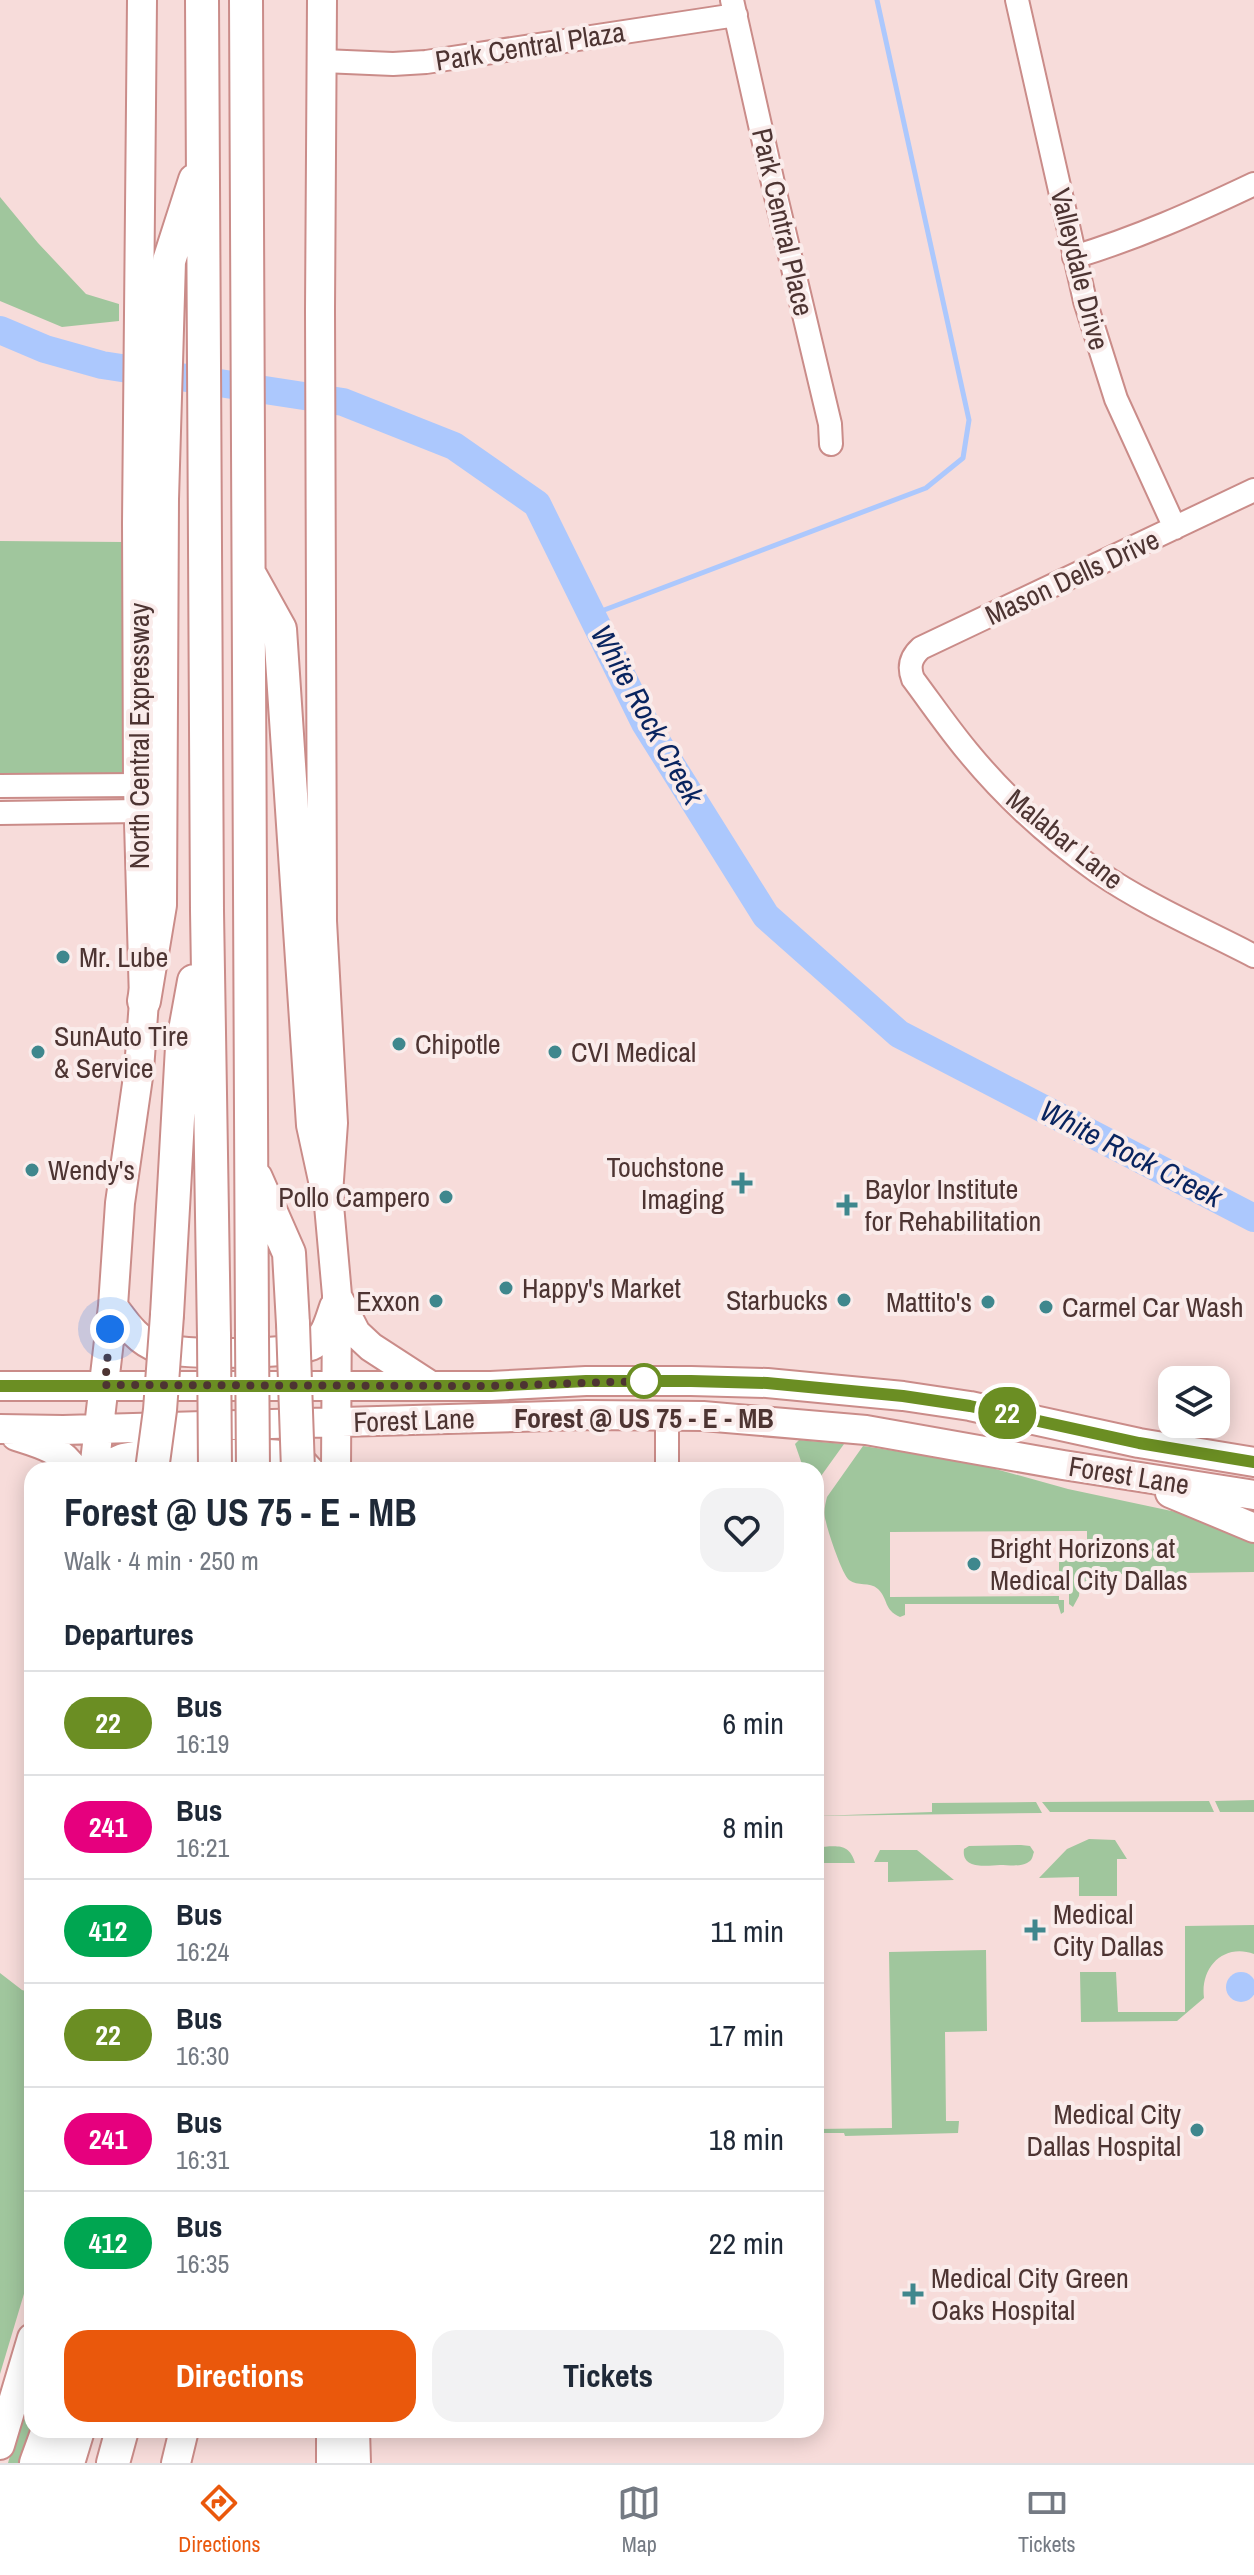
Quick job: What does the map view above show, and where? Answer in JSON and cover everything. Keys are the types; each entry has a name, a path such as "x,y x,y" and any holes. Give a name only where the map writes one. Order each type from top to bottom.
{"highway":[{"path":"202,0 207,911 215,1462"},
{"path":"246,0 253,1462"},
{"path":"144,1001 160,905 150,491 169,261 204,150"},
{"path":"249,572 280,629 313,1125 328,1194"},
{"path":"153,1462 167,1315 182,1047 207,911"},
{"path":"250,1165 289,1253 298,1462"},
{"path":"36,2463 45,2438"},
{"path":"68,2463 76,2438"},
{"path":"113,2463 120,2438"},
{"path":"316,2438 317,2463"},
{"path":"333,2438 333,2463"}],"main road":[{"name":"North Central Expressway","path":"95,1462 113,1306 120,1203 139,1070 144,1001 138,798 150,491 140,306 142,0"},
{"path":"322,0 322,933 333,1123 328,1194 337,1295 336,1462"},
{"path":"113,1306 134,1333 158,1348 176,1351 289,1351 312,1345 328,1328 337,1295"},
{"path":"337,1295 356,1333 371,1347 429,1385"},
{"path":"586,1415 664,1401 691,1381 694,1398 703,1416"},
{"name":"Forest Lane","path":"0,1395 14,1386 767,1383 970,1406 1139,1443 1254,1462"},
{"path":"768,1421 792,1407 811,1403 914,1412 970,1406"},
{"name":"Forest Lane","path":"0,1430 586,1415 703,1416 866,1430 1254,1495"},
{"path":"0,1430 41,1444 69,1462"},
{"path":"114,1462 146,1454 268,1454 288,1455 302,1462"},
{"path":"1121,1474 1254,1528"},
{"path":"0,2445 24,2365"},
{"path":"176,2463 183,2438"},
{"path":"355,2438 356,2463"}],"street":[{"name":"Valleydale Drive","path":"1017,0 1085,301 1116,399 1175,528"},
{"name":"Park Central Plaza","path":"323,61 426,62 734,7"},
{"name":"Park Central Place","path":"734,7 830,424 831,444"},
{"path":"1074,257 1124,242 1254,184"},
{"name":"Mason Dells Drive","path":"913,679 910,667 921,648 1254,490"},
{"name":"Malabar Lane","path":"913,679 968,752 1025,812 1067,848 1100,873 1144,899 1254,956"},
{"path":"0,786 138,798"},
{"path":"0,813 138,798"},
{"path":"667,1415 667,1462"}],"green space":[{"path":"0,197 86,294 119,304 119,321 62,327 0,301"},
{"path":"0,541 123,542 127,776 0,776"},
{"path":"799,1440 844,1444 824,1472 824,1462 801,1462 795,1444"},
{"path":"863,1446 974,1463 1068,1489 1195,1516 1210,1525 1221,1525 1254,1543 1254,1572 1111,1574 1094,1585 1093,1579 1080,1583 1079,1596 1073,1607 1069,1604 1069,1580 1059,1579 1059,1559 1087,1558 1087,1531 890,1532 890,1597 1059,1596 1059,1600 1064,1600 1064,1612 1061,1614 1058,1604 905,1604 905,1615 900,1617 888,1608 878,1589 849,1580 825,1519 827,1497"},
{"path":"1254,1800 1254,1812 1220,1812 1215,1801"},
{"path":"1209,1801 1214,1812 1050,1812 1042,1802"},
{"path":"1036,1802 1042,1813 824,1816 932,1812 932,1803"},
{"path":"1089,1839 1115,1840 1127,1859 1117,1859 1117,1896 1079,1896 1079,1877 1039,1878 1067,1849"},
{"path":"969,1846 1030,1846 1034,1852 1030,1861 1021,1865 975,1865 964,1855 964,1849"},
{"path":"824,1847 845,1848 855,1863 824,1863"},
{"path":"880,1850 917,1850 954,1880 888,1882 888,1862 874,1862"},
{"path":"1254,1925 1254,1954 1233,1952 1216,1961 1206,1977 1204,1998 1177,2021 1081,2022 1080,1972 1116,1972 1118,2012 1185,2012 1185,1926"},
{"path":"986,1950 987,2031 945,2032 946,2121 959,2121 958,2133 845,2136 844,2133 824,2133 824,2129 892,2128 889,1952"},
{"path":"0,1973 24,1991 24,2294 0,2374"},
{"path":"24,2408 24,2438 27,2438 19,2463 8,2463"}],"water":[{"path":"1235,1973 1247,1973 1255,1981 1255,1993 1247,2001 1235,2001 1227,1993 1227,1981"}],"waterway":[{"path":"591,615 926,488 963,458 969,420 877,0"},
{"name":"White Rock Creek","path":"0,330 45,349 102,365 343,402 454,446 537,504 645,723 766,916 899,1034 1254,1218"}],"bus line":[{"name":"22","path":"0,1386 491,1386 586,1381 767,1383 970,1406 1139,1443 1254,1462"}],"place":[{"name":"Mr. Lube","path":"63,957"},
{"name":"Chipotle","path":"399,1044"},
{"name":"SunAuto Tire & Service","path":"38,1052"},
{"name":"CVI Medical","path":"555,1052"},
{"name":"Wendy's","path":"32,1170"},
{"name":"Touchstone Imaging","path":"742,1183"},
{"name":"Pollo Campero","path":"446,1197"},
{"name":"Baylor Institute for Rehabilitation","path":"847,1205"},
{"name":"Happy's Market","path":"506,1288"},
{"name":"Starbucks","path":"844,1300"},
{"name":"Exxon","path":"436,1301"},
{"name":"Mattito's","path":"988,1302"},
{"name":"Carmel Car Wash","path":"1046,1307"},
{"name":"Forest @ US 75 - E - MB","path":"644,1381"},
{"name":"Bright Horizons at Medical City Dallas","path":"974,1564"},
{"name":"Medical City Dallas","path":"1035,1930"},
{"name":"Medical City Dallas Hospital","path":"1197,2130"},
{"name":"Medical City Green Oaks Hospital","path":"913,2294"}],"route":[{"path":"110,1329 105,1385 491,1386 644,1381"}]}
